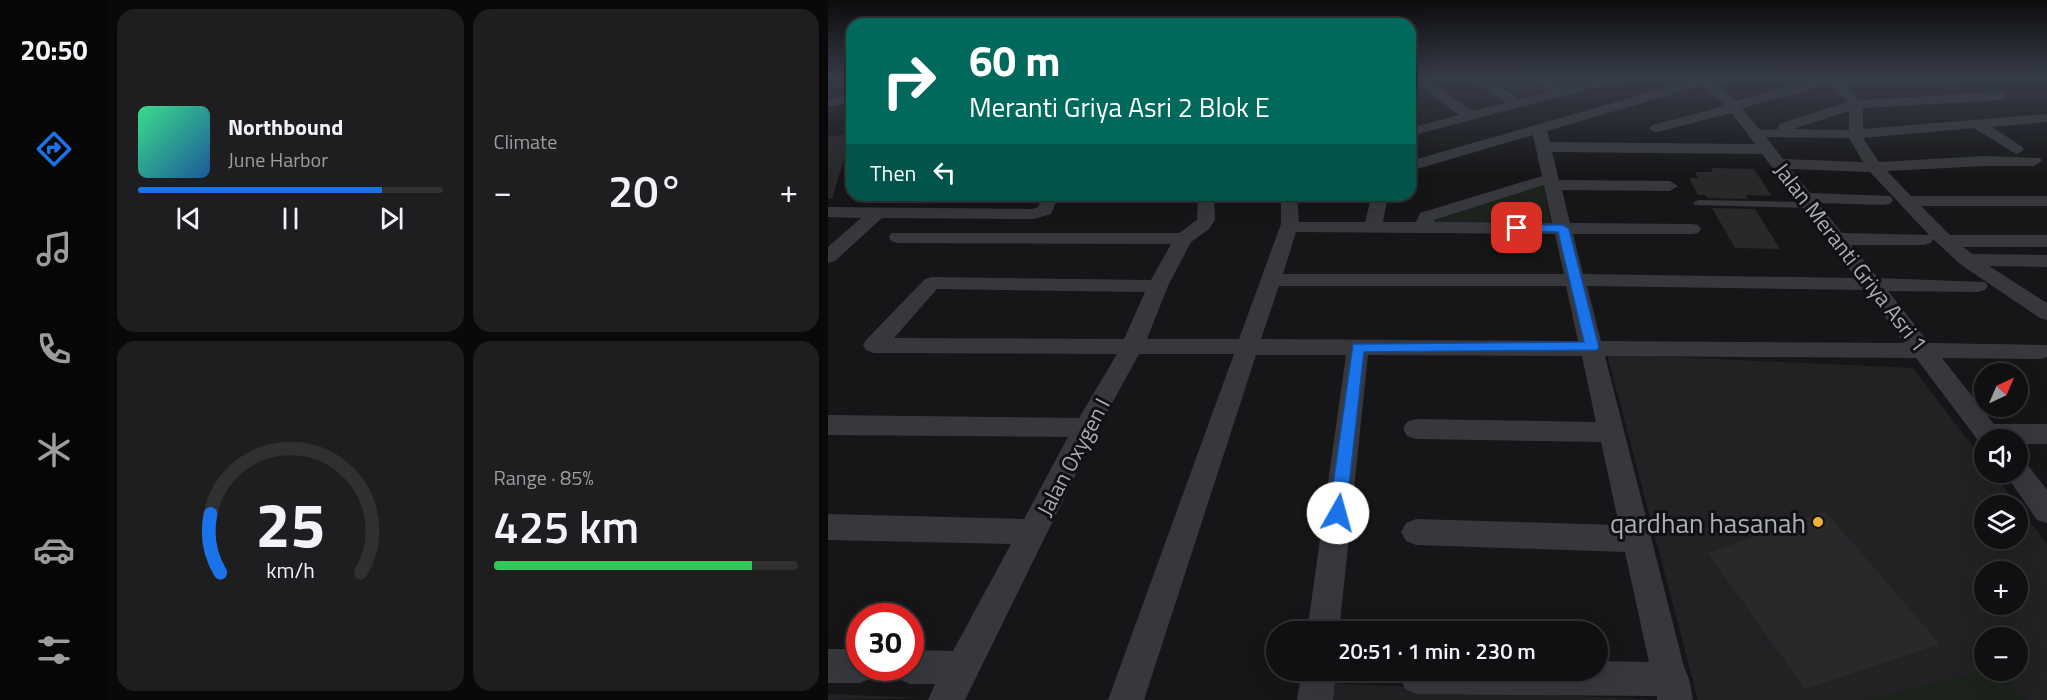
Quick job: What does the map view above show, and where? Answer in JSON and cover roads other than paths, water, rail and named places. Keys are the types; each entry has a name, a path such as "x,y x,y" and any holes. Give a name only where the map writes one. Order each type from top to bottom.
{"street":[{"path":"1462,111 1470,116"},
{"path":"1416,127 1490,111"},
{"path":"1586,111 1592,114"},
{"path":"1541,138 1602,111"},
{"path":"1658,128 1722,111"},
{"name":"Jalan Meranti Griya Asri 1","path":"1738,111 1983,429"},
{"path":"1851,111 1874,167 1906,201 1967,260 2047,313"},
{"path":"1767,146 1856,119 1909,111"},
{"path":"1767,146 1856,119 1971,111"},
{"path":"1856,119 1977,124 2047,118"},
{"path":"1977,124 2016,149"},
{"path":"1416,130 1450,155"},
{"path":"1496,681 1674,690 1541,138"},
{"path":"1416,164 1450,155 1541,138 1767,146 1874,167 2034,161"},
{"path":"1424,228 1427,217 1552,182 1670,186"},
{"path":"1808,202 1884,200"},
{"path":"931,213 944,201"},
{"path":"828,212 1040,213 1045,210 1049,201"},
{"path":"1126,700 1289,227 1288,201"},
{"path":"1373,227 1379,201"},
{"path":"1906,201 2047,201"},
{"name":"Jalan Oxygen I","path":"946,700 1086,428 1132,347 1158,286 1183,239 1197,230 1206,208"},
{"path":"828,257 877,213"},
{"path":"1289,227 1692,229"},
{"path":"898,237 1183,239"},
{"path":"1836,238 1924,239"},
{"path":"1945,241 2047,241"},
{"path":"1967,260 2047,261"},
{"path":"1158,286 938,275 874,345 2041,351"},
{"path":"1271,280 1576,280 1978,286"},
{"path":"1324,621 1358,347"},
{"path":"828,425 1086,428"},
{"path":"1416,429 1612,432"},
{"path":"2028,435 2047,434"},
{"path":"2025,483 2047,511"},
{"path":"828,527 1033,532"},
{"path":"1416,532 1638,539"},
{"path":"828,666 846,666"},
{"path":"924,667 964,668"},
{"path":"1315,700 1318,681"}],"lane":[{"path":"1698,203 1808,202"}],"place":[{"name":"qardhan hasanah","path":"1818,522"}]}
